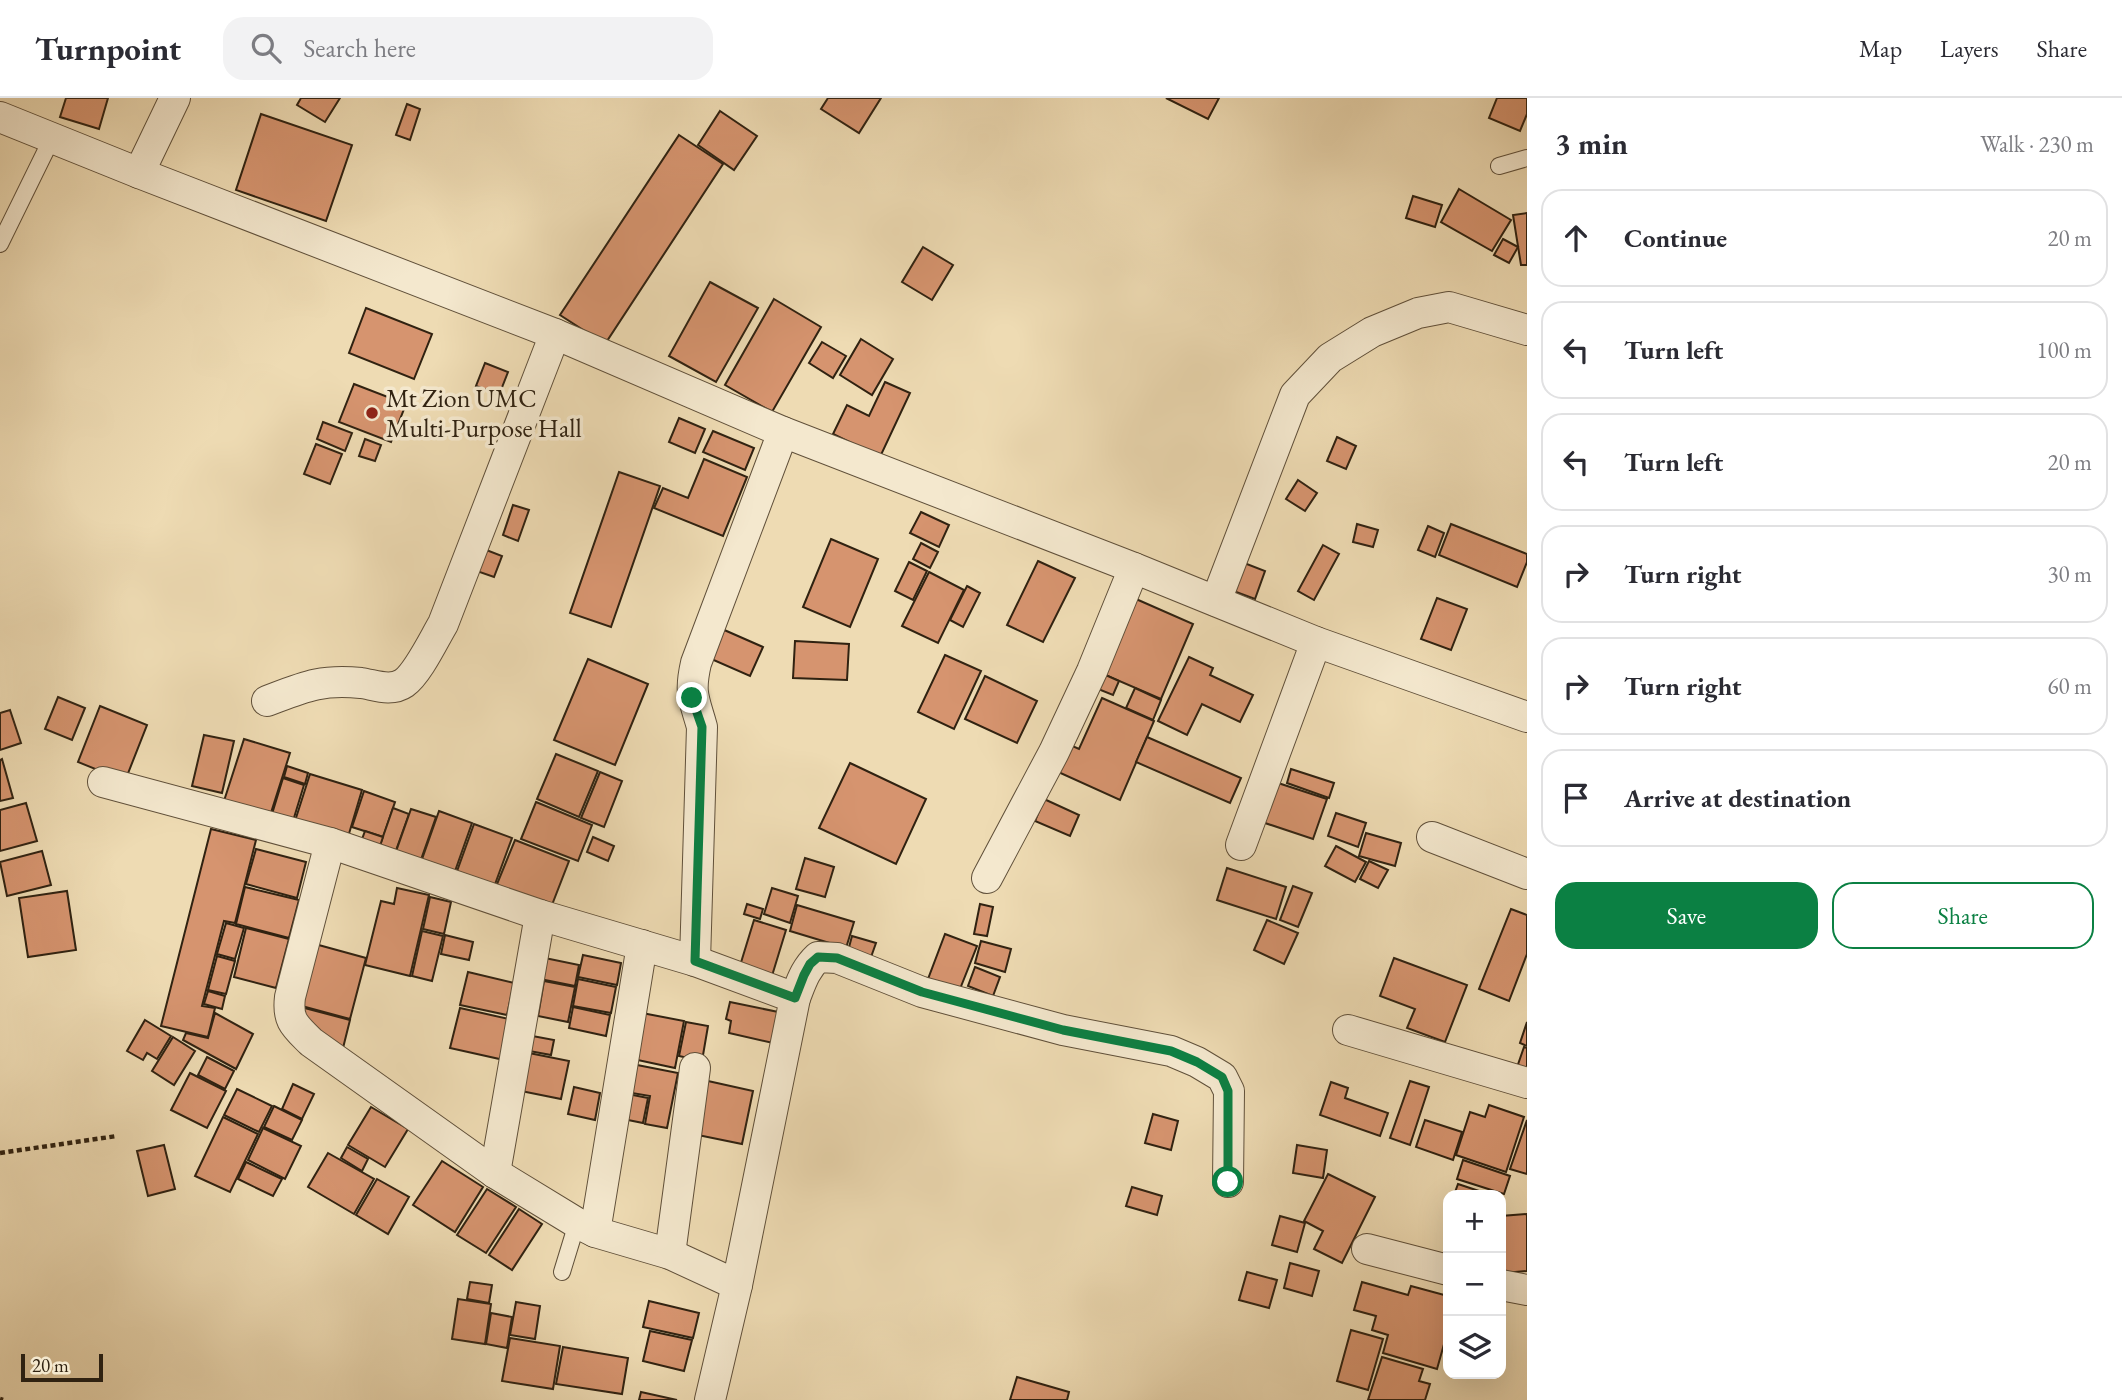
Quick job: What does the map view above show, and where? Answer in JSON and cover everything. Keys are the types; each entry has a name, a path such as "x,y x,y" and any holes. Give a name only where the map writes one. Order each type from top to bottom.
{"street":[{"path":"139,173 175,98"},
{"path":"0,117 555,334 783,432 1134,568 1316,642 1527,718"},
{"path":"1216,601 1295,395 1330,358 1372,332 1418,313 1449,307 1527,330"},
{"path":"267,701 310,684 329,681 389,688 404,683 423,659 443,624 555,334"},
{"path":"695,961 702,727 692,698 692,680 696,663 783,432"},
{"path":"987,878 1054,752 1092,671 1134,568"},
{"path":"1241,845 1316,642"},
{"path":"103,782 330,843 540,915 695,961 795,998"},
{"path":"1432,837 1527,874"},
{"path":"330,843 290,997 288,1011 292,1022 311,1042 495,1172 586,1228 670,1254 737,1285"},
{"path":"495,1172 540,915"},
{"path":"586,1228 642,945"},
{"path":"710,1400 737,1285 795,998 810,964 818,957 837,958 922,992 1063,1030 1171,1051 1197,1062 1222,1077 1228,1091 1228,1182"},
{"path":"1348,1030 1527,1083"},
{"path":"670,1254 695,1068"},
{"path":"1367,1249 1443,1269"},
{"path":"1506,1286 1527,1290"}],"lane":[{"path":"0,244 52,138"},
{"path":"1499,166 1527,158"},
{"path":"562,1272 586,1228"}],"path":[{"path":"0,1153 117,1136"}],"building":[{"path":"66,98 108,98 99,129 60,117"},
{"path":"301,98 340,98 325,122 297,105"},
{"path":"828,98 881,98 859,133 821,109"},
{"path":"1166,98 1219,98 1208,119"},
{"path":"1497,98 1527,98 1527,114 1520,131 1489,118"},
{"path":"407,104 420,109 410,140 396,135"},
{"path":"720,111 757,136 734,170 698,145"},
{"path":"261,114 352,145 326,221 236,190"},
{"path":"679,135 723,164 605,344 560,315"},
{"path":"1459,189 1511,220 1492,251 1441,222"},
{"path":"1413,196 1442,205 1435,227 1406,218"},
{"path":"1527,213 1527,265 1521,265 1513,215"},
{"path":"1503,239 1518,247 1509,263 1494,255"},
{"path":"923,247 953,265 932,300 902,282"},
{"path":"710,282 758,308 716,382 669,356"},
{"path":"774,299 821,327 772,412 725,385"},
{"path":"366,308 432,334 414,379 349,353"},
{"path":"861,339 893,359 872,395 840,375"},
{"path":"822,342 846,356 833,378 809,363"},
{"path":"485,363 508,372 499,395 476,386"},
{"path":"885,382 910,393 880,457 833,434 847,405 869,416"},
{"name":"Mt Zion UMC Multi-Purpose Hall","path":"354,384 406,404 391,442 339,422"},
{"path":"679,418 705,429 695,453 669,442"},
{"path":"323,422 352,433 345,451 317,439"},
{"path":"713,431 754,448 745,470 703,452"},
{"path":"1337,437 1356,446 1346,469 1327,461"},
{"path":"365,439 381,445 375,461 359,456"},
{"path":"316,444 342,454 330,484 304,474"},
{"path":"704,459 747,477 723,536 654,508 663,488 688,498"},
{"path":"619,472 660,486 611,627 570,613"},
{"path":"1298,480 1317,493 1305,511 1286,499"},
{"path":"513,505 529,510 518,541 503,535"},
{"path":"921,512 949,525 939,547 910,533"},
{"path":"1357,524 1378,530 1373,547 1353,542"},
{"path":"1451,524 1527,554 1527,562 1517,587 1439,555"},
{"path":"1428,526 1444,533 1435,557 1418,550"},
{"path":"831,539 878,559 850,627 803,607"},
{"path":"921,543 938,552 930,568 913,559"},
{"path":"1323,545 1339,554 1314,600 1298,591"},
{"path":"476,546 502,556 494,577 468,568"},
{"path":"1038,561 1075,578 1043,642 1007,625"},
{"path":"1239,561 1265,571 1255,599 1228,589"},
{"path":"909,562 927,571 913,600 895,591"},
{"path":"929,572 964,590 938,643 902,626"},
{"path":"967,586 980,593 963,627 950,620"},
{"path":"1437,598 1467,609 1451,650 1421,639"},
{"path":"1136,599 1193,624 1161,699 1103,674"},
{"path":"722,629 763,647 750,676 709,658"},
{"path":"795,641 849,644 847,680 793,678"},
{"path":"945,655 981,671 954,729 918,712"},
{"path":"1189,657 1213,668 1210,675 1253,695 1240,722 1202,704 1187,735 1158,721"},
{"path":"588,659 648,684 615,765 554,740"},
{"path":"1099,672 1119,681 1113,695 1093,687"},
{"path":"985,676 1037,701 1017,743 965,719"},
{"path":"1135,688 1161,700 1153,720 1126,708"},
{"path":"58,697 85,708 72,740 45,729"},
{"path":"1102,698 1154,721 1120,800 1056,771 1068,744 1079,749"},
{"path":"100,706 147,725 125,781 78,762"},
{"path":"10,710 21,743 0,750 0,713"},
{"path":"204,735 234,741 222,793 192,786"},
{"path":"1147,737 1241,778 1230,803 1136,762"},
{"path":"244,739 290,753 269,819 223,804"},
{"path":"556,754 598,771 579,817 537,799"},
{"path":"2,759 13,798 0,801 0,760"},
{"path":"850,763 926,799 896,864 819,828"},
{"path":"287,766 308,773 305,784 284,777"},
{"path":"1291,769 1334,783 1329,798 1287,783"},
{"path":"600,772 622,781 604,827 581,818"},
{"path":"310,774 362,790 348,837 295,821"},
{"path":"283,778 304,785 293,821 272,814"},
{"path":"1275,782 1327,799 1313,839 1262,822"},
{"path":"364,791 395,802 383,837 352,827"},
{"path":"1044,799 1079,815 1070,836 1035,821"},
{"path":"536,802 592,825 578,861 521,839"},
{"path":"26,803 37,841 0,851 0,810"},
{"path":"393,808 409,814 394,856 378,851"},
{"path":"411,809 436,817 418,868 393,860"},
{"path":"439,811 472,823 454,874 421,862"},
{"path":"1336,813 1366,823 1358,847 1328,836"},
{"path":"474,824 512,838 494,887 456,874"},
{"path":"211,829 256,840 235,923 224,921 202,1006 215,1008 208,1037 161,1026"},
{"path":"365,831 383,837 379,849 361,842"},
{"path":"1366,833 1401,843 1395,866 1359,856"},
{"path":"593,837 614,846 608,861 587,852"},
{"path":"515,840 569,861 550,910 495,889"},
{"path":"1336,846 1366,862 1355,882 1325,866"},
{"path":"256,849 306,862 297,898 246,884"},
{"path":"42,851 51,885 7,896 0,862"},
{"path":"805,858 834,867 825,897 796,889"},
{"path":"1369,861 1388,870 1378,888 1360,879"},
{"path":"1227,868 1286,887 1276,919 1217,900"},
{"path":"1293,886 1312,893 1298,927 1280,920"},
{"path":"245,887 299,900 289,938 236,924"},
{"path":"397,888 429,895 410,976 365,965 381,901 394,904"},
{"path":"772,888 798,896 790,923 764,914"},
{"path":"67,891 76,950 28,957 19,898"},
{"path":"430,897 451,902 444,934 423,929"},
{"path":"747,904 763,909 760,919 744,914"},
{"path":"980,904 993,907 987,936 974,934"},
{"path":"797,905 854,922 846,948 790,931"},
{"path":"1511,909 1527,915 1527,954 1509,1001 1479,989"},
{"path":"754,920 786,930 771,979 739,969"},
{"path":"1267,920 1298,933 1284,964 1254,950"},
{"path":"226,923 244,928 235,959 217,954"},
{"path":"246,928 289,939 276,988 234,977"},
{"path":"422,931 443,936 432,981 412,976"},
{"path":"945,934 977,946 956,999 925,987"},
{"path":"445,935 473,942 469,960 441,954"},
{"path":"852,936 876,943 871,957 848,951"},
{"path":"981,941 1011,949 1005,972 975,963"},
{"path":"315,944 366,958 350,1019 298,1005"},
{"path":"583,955 621,963 617,985 578,977"},
{"path":"217,956 235,961 226,994 208,990"},
{"path":"540,957 579,965 575,986 535,978"},
{"path":"1394,958 1467,985 1445,1042 1407,1028 1415,1009 1380,996"},
{"path":"975,967 1000,977 993,996 968,986"},
{"path":"468,972 514,983 507,1015 460,1005"},
{"path":"578,979 616,987 611,1013 573,1006"},
{"path":"544,981 575,987 568,1022 538,1016"},
{"path":"208,991 225,996 222,1009 204,1004"},
{"path":"730,1002 788,1014 782,1045 729,1033 731,1021 726,1019"},
{"path":"297,1006 350,1020 343,1048 294,1022"},
{"path":"573,1007 610,1015 606,1036 569,1028"},
{"path":"460,1008 513,1020 504,1060 450,1048"},
{"path":"215,1013 253,1034 236,1069 183,1040 186,1033 208,1038"},
{"path":"642,1013 684,1021 675,1068 633,1059"},
{"path":"145,1020 171,1036 157,1059 147,1053 143,1060 127,1051"},
{"path":"686,1022 708,1026 702,1061 679,1056"},
{"path":"1527,1022 1527,1046 1520,1043"},
{"path":"527,1035 554,1040 551,1055 524,1050"},
{"path":"173,1037 195,1051 174,1085 152,1071"},
{"path":"1524,1047 1527,1048 1527,1080 1514,1076"},
{"path":"524,1052 569,1061 561,1099 516,1090"},
{"path":"207,1057 234,1071 225,1089 198,1075"},
{"path":"632,1064 678,1073 667,1128 645,1124 650,1096 626,1092"},
{"path":"190,1073 226,1091 207,1128 171,1110"},
{"path":"699,1079 753,1091 742,1144 688,1133"},
{"path":"1410,1081 1429,1087 1410,1145 1390,1138"},
{"path":"1331,1082 1348,1088 1345,1098 1388,1113 1380,1136 1320,1115"},
{"path":"293,1084 314,1094 302,1119 282,1109"},
{"path":"574,1087 600,1093 595,1120 568,1114"},
{"path":"237,1089 272,1106 259,1132 224,1115"},
{"path":"623,1093 648,1098 643,1123 618,1118"},
{"path":"1489,1105 1524,1117 1506,1172 1456,1155 1470,1112 1485,1117"},
{"path":"274,1106 302,1120 292,1140 264,1127"},
{"path":"371,1107 408,1129 385,1167 348,1145"},
{"path":"1153,1114 1178,1121 1171,1150 1145,1143"},
{"path":"223,1117 258,1134 230,1192 195,1176"},
{"path":"1425,1120 1462,1132 1453,1160 1416,1147"},
{"path":"1527,1120 1527,1174 1510,1169"},
{"path":"263,1128 301,1146 285,1179 248,1160"},
{"path":"164,1145 175,1189 148,1196 137,1151"},
{"path":"1297,1145 1327,1150 1323,1178 1293,1173"},
{"path":"347,1147 368,1159 362,1171 341,1158"},
{"path":"328,1153 374,1179 354,1214 308,1187"},
{"path":"1463,1160 1510,1176 1505,1190 1491,1190 1457,1179"},
{"path":"442,1161 483,1187 455,1232 413,1205"},
{"path":"246,1162 282,1179 273,1196 238,1179"},
{"path":"1328,1174 1375,1197 1342,1263 1314,1249 1323,1231 1304,1221"},
{"path":"377,1179 409,1197 388,1234 356,1215"},
{"path":"1458,1184 1476,1190 1456,1190"},
{"path":"1132,1187 1162,1196 1157,1215 1126,1206"},
{"path":"487,1189 516,1207 486,1253 457,1235"},
{"path":"519,1209 542,1224 512,1270 489,1255"},
{"path":"1527,1214 1527,1271 1506,1273 1506,1216"},
{"path":"1280,1216 1305,1223 1297,1252 1272,1245"},
{"path":"1290,1263 1319,1271 1312,1296 1284,1288"},
{"path":"1247,1272 1277,1280 1269,1308 1239,1300"},
{"path":"470,1282 492,1285 489,1303 467,1299"},
{"path":"1362,1282 1408,1295 1411,1286 1443,1295 1443,1348 1437,1369 1383,1353 1388,1335 1372,1330 1376,1316 1354,1310"},
{"path":"458,1299 491,1304 485,1344 452,1339"},
{"path":"649,1301 699,1313 693,1338 643,1327"},
{"path":"516,1302 540,1306 535,1339 510,1335"},
{"path":"491,1313 512,1317 507,1348 486,1344"},
{"path":"1351,1330 1383,1339 1368,1390 1337,1381"},
{"path":"650,1331 692,1340 684,1371 643,1361"},
{"path":"510,1338 560,1346 553,1389 502,1381"},
{"path":"563,1347 628,1358 622,1394 556,1384"},
{"path":"1382,1357 1423,1369 1419,1381 1430,1384 1425,1400 1368,1400"},
{"path":"1017,1377 1069,1392 1067,1400 1010,1400"},
{"path":"641,1392 677,1400 639,1400"}],"place":[{"name":"Mt Zion UMC Multi-Purpose Hall","path":"372,413"}],"route":[{"path":"692,698 702,727 695,961 795,998 810,964 818,957 837,958 922,992 1063,1030 1171,1051 1222,1077 1228,1091 1228,1182"}]}
